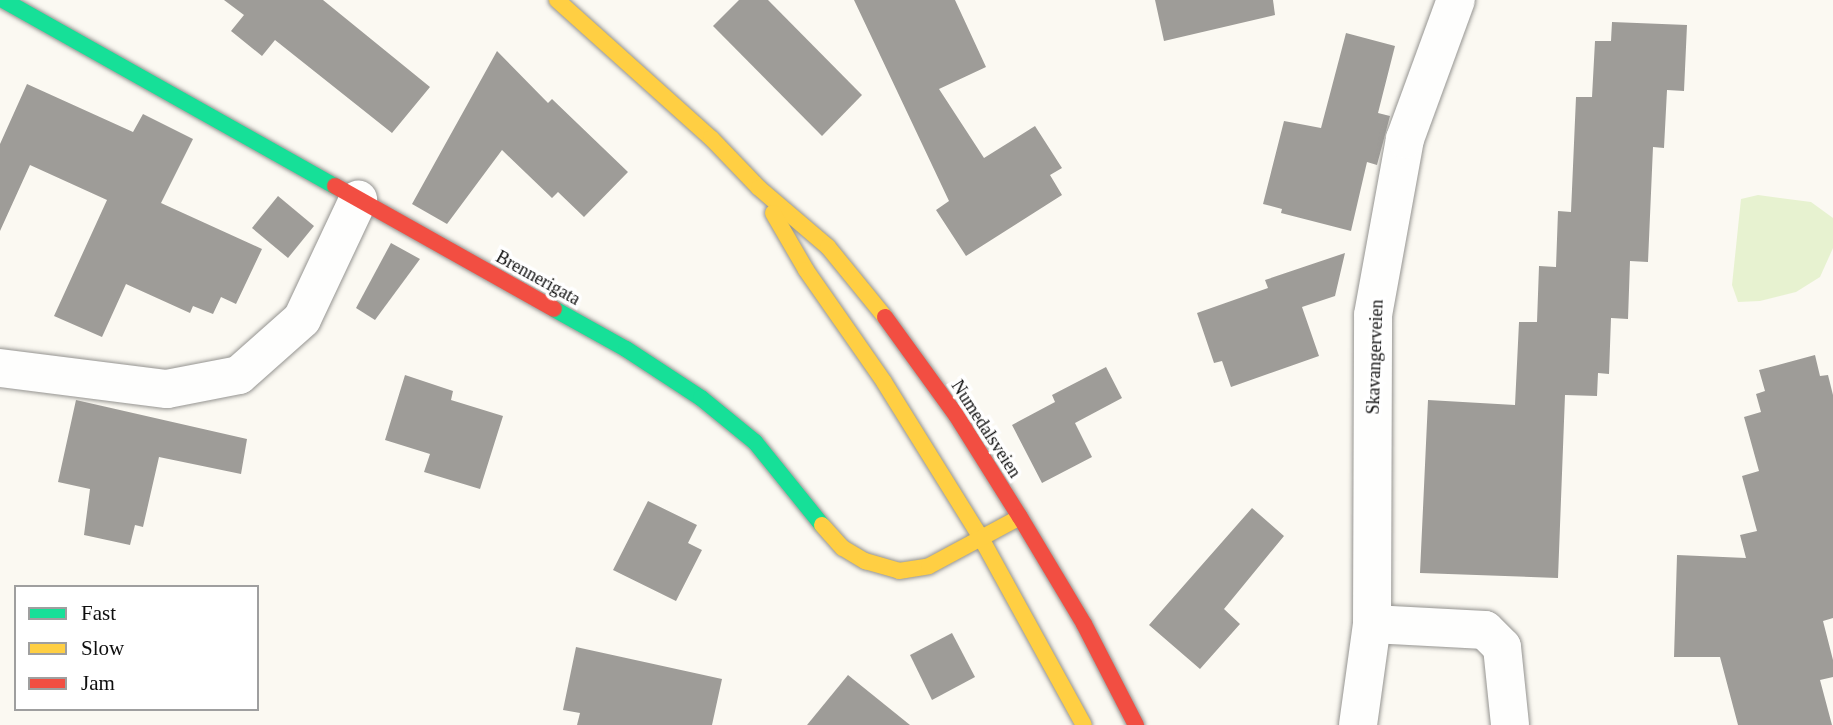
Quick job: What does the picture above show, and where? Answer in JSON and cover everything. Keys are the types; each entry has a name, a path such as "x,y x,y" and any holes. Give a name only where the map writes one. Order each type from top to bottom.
{"main road":[{"name":"Brennerigata","path":"3,0 626,349 702,398 755,442 805,507 843,548 865,561 899,571 929,566 1020,517"},
{"name":"Numedalsveien","path":"557,0 711,138 759,188 828,247 881,311 956,415 1020,517 1084,624 1136,725"},
{"name":"Numedalsveien","path":"759,188 806,270 877,370 981,538 1042,644 1084,725"}],"street":[{"name":"Skavangerveien","path":"1358,725 1363,708 1372,624 1373,315 1405,139 1456,0"},
{"path":"0,368 167,389 239,375 302,319 358,200"},
{"path":"1372,624 1485,630 1502,647 1510,725"}],"green space":[{"path":"1758,195 1811,202 1833,218 1833,248 1820,277 1796,292 1760,301 1738,302 1732,285 1741,199"}],"building":[{"path":"224,0 323,0 430,87 392,133 275,40 262,56 231,31 244,15"},
{"path":"739,0 768,0 862,95 822,136 713,26"},
{"path":"854,0 955,0 986,67 939,89 984,158 1035,126 1062,168 1050,175 1062,195 966,256 936,210 949,201"},
{"path":"1155,0 1273,0 1275,15 1164,41"},
{"path":"1612,22 1687,25 1684,91 1667,90 1664,148 1653,147 1648,262 1630,261 1628,319 1611,318 1609,374 1598,373 1597,396 1565,395 1558,578 1420,573 1428,400 1515,405 1519,322 1537,322 1539,266 1556,267 1558,211 1571,212 1576,97 1592,97 1595,41 1611,41"},
{"path":"1346,33 1395,46 1378,113 1390,116 1377,165 1367,162 1351,231 1281,213 1282,209 1263,204 1284,121 1321,128"},
{"path":"497,51 548,103 552,99 628,172 584,217 558,192 552,198 502,150 447,224 412,204"},
{"path":"27,84 133,132 143,114 193,139 161,203 262,249 236,304 221,297 213,314 193,306 190,313 126,284 102,337 54,316 107,200 30,165 0,231 0,144"},
{"path":"278,196 314,226 288,258 252,228"},
{"path":"391,243 420,259 375,320 356,308"},
{"path":"1345,253 1335,296 1302,307 1319,356 1231,387 1222,361 1214,363 1197,313 1268,288 1265,280"},
{"path":"1815,355 1820,376 1828,375 1833,395 1833,618 1823,621 1833,660 1833,677 1820,680 1832,725 1738,725 1720,657 1674,657 1677,555 1746,558 1740,535 1757,531 1742,476 1759,471 1744,417 1761,412 1756,394 1765,391 1759,370"},
{"path":"1106,367 1122,398 1075,423 1092,457 1042,483 1012,425 1055,402 1052,395"},
{"path":"405,375 453,391 451,400 503,416 480,489 424,472 430,454 385,440"},
{"path":"76,400 247,439 241,474 159,457 143,527 135,525 130,545 84,535 90,489 58,482"},
{"path":"648,501 697,525 688,543 702,550 676,601 613,570"},
{"path":"1252,508 1284,536 1224,609 1240,624 1200,669 1149,625"},
{"path":"952,633 975,677 932,700 910,655"},
{"path":"576,647 722,679 712,725 577,725 580,713 563,710"},
{"path":"848,675 910,725 807,725"}],"traffic: fast":[{"path":"3,0 335,186"},
{"path":"554,309 626,349 701,398 755,442 822,525"}],"traffic: slow":[{"path":"557,0 711,138 759,188 828,247 885,317"},
{"path":"773,213 806,270 884,382 981,538 1084,725"},
{"path":"822,525 843,548 865,561 899,571 929,566 1020,517"}],"traffic: jam":[{"path":"335,186 554,309"},
{"path":"885,317 956,415 1020,517 1084,624 1136,725"}]}
